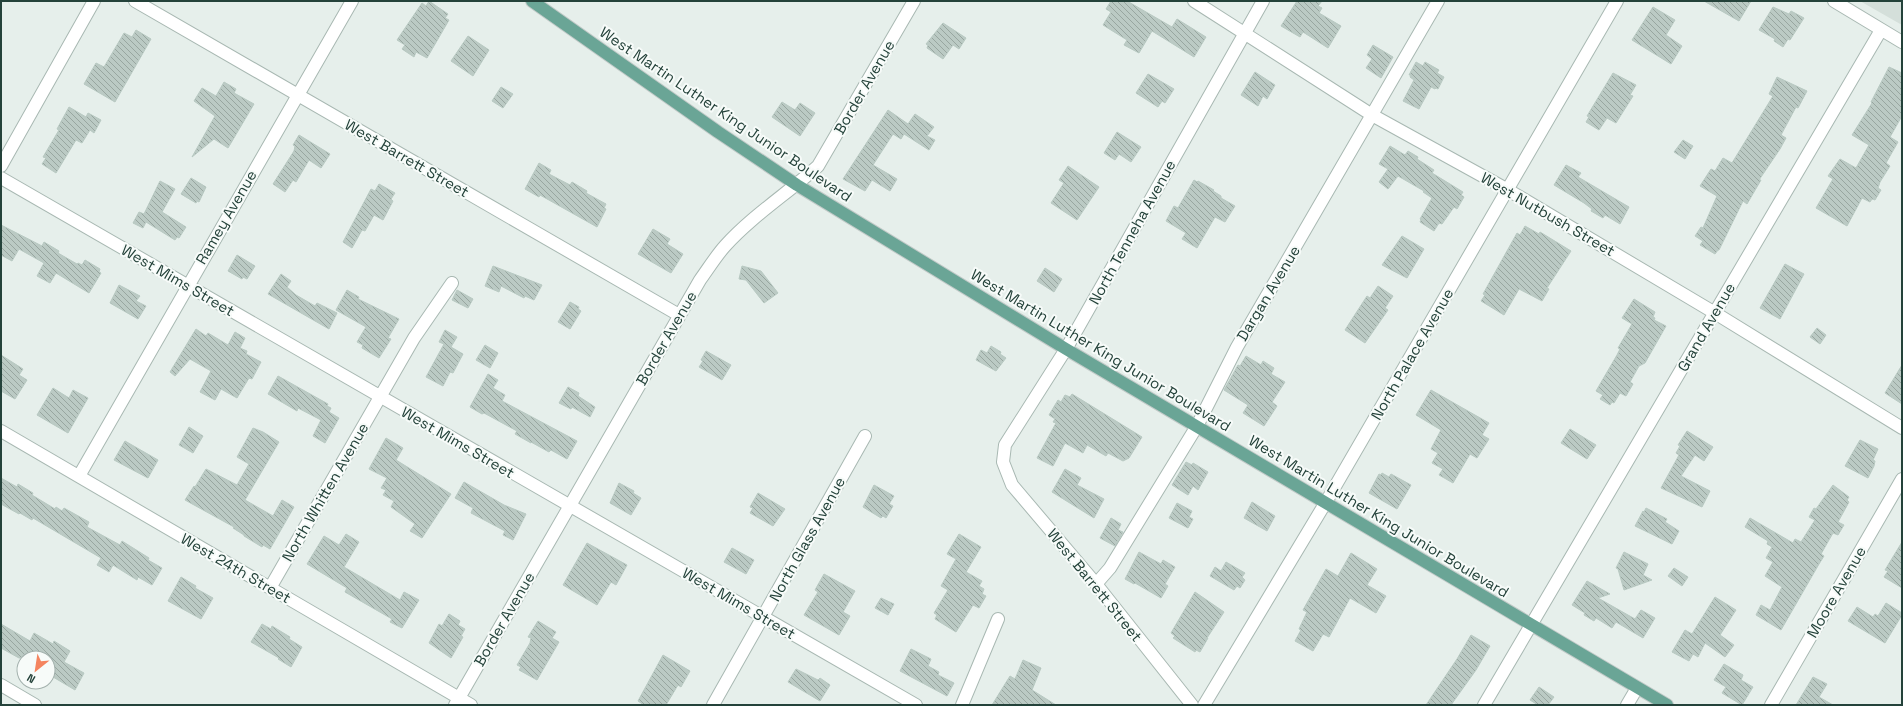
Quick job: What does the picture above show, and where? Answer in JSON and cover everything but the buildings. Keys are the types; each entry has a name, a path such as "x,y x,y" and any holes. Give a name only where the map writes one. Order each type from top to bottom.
{"main road":[{"name":"West Martin Luther King Junior Boulevard","path":"532,1 718,132 797,185 1066,349 1667,705"}],"street":[{"path":"1,166 94,1"},
{"name":"West Barrett Street","path":"135,1 679,315"},
{"name":"Ramey Avenue","path":"79,476 187,285 352,1"},
{"name":"Border Avenue","path":"457,701 700,280 725,246 756,217 797,185 818,166 914,1"},
{"name":"West Nutbush Street","path":"1194,1 1372,115 1508,190 1715,313 1902,428"},
{"name":"North Tenneha Avenue","path":"1003,462 1005,445 1066,349 1244,32 1263,1"},
{"name":"Dargan Avenue","path":"1096,584 1110,568 1197,426 1237,347 1438,1"},
{"name":"North Palace Avenue","path":"1204,705 1326,502 1617,1"},
{"path":"1834,1 1902,42"},
{"name":"Grand Avenue","path":"1484,705 1881,30"},
{"name":"West Mims Street","path":"1,178 916,705"},
{"name":"North Whitten Avenue","path":"270,588 414,338 452,283"},
{"name":"West 24th Street","path":"1,431 270,588 457,701 471,705"},
{"name":"North Glass Avenue","path":"713,705 865,436"},
{"name":"West Barrett Street","path":"1003,462 1012,485 1096,584 1192,705"},
{"name":"Moore Avenue","path":"1770,705 1902,479"},
{"path":"962,705 998,619"},
{"path":"1,685 35,705"},
{"path":"1627,705 1637,688"}],"shaded area":[{"path":"1860,1 1902,1 1902,25"}]}
